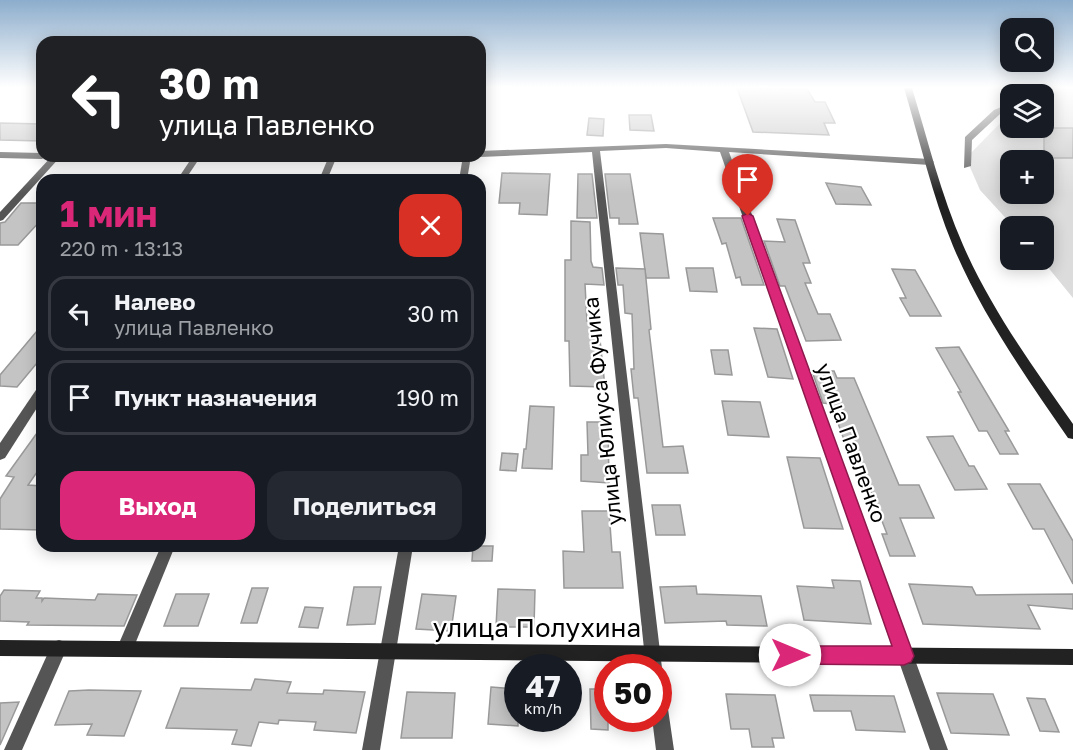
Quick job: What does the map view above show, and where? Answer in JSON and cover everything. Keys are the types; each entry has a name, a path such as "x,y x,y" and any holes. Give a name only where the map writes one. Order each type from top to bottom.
{"main road":[{"path":"918,123 930,162 968,266 996,318 1073,434"},
{"name":"улица Полухина","path":"0,648 390,652 594,659"},
{"name":"улица Полухина","path":"672,661 904,656 1073,657"}],"street":[{"path":"967,166 968,140 986,123"},
{"path":"486,154 648,146 930,162"},
{"name":"улица Юлиуса Фучика","path":"596,150 652,654"},
{"name":"улица Павленко","path":"724,150 939,750"},
{"path":"0,155 36,156"},
{"path":"40,174 51,162"},
{"path":"0,218 36,179"},
{"path":"0,454 36,399"},
{"path":"126,648 166,552"},
{"path":"371,750 390,652 405,552"},
{"path":"13,750 59,648"},
{"path":"662,732 665,750"}],"shaded area":[{"path":"1000,123 1000,138 1054,138 1054,123 1073,123 1073,298 1050,270 1054,270 1054,216 1004,216 980,190 966,158"}],"building":[{"path":"0,123 36,124 36,141 0,140"},
{"path":"588,123 604,123 603,136 587,135"},
{"path":"630,123 652,123 654,131 630,130"},
{"path":"750,123 824,123 829,135 753,132"},
{"path":"1054,128 1073,128 1073,158 1054,158 1054,150 1044,150 1044,138 1054,138"},
{"path":"502,173 550,174 547,215 519,214 520,203 499,203"},
{"path":"578,174 592,174 597,218 577,218"},
{"path":"605,174 630,174 638,224 619,224 619,218 610,218"},
{"path":"826,183 861,187 871,205 836,204"},
{"path":"21,203 36,203 36,226 18,245 0,245 0,223 5,222"},
{"path":"713,218 741,218 764,285 742,285 740,277 736,278 726,243 722,244"},
{"path":"777,219 795,220 810,263 803,263 811,283 805,283 818,314 830,314 841,340 806,341 785,286 780,286 764,241 785,242"},
{"path":"571,221 590,222 591,261 593,267 602,268 604,285 585,284 587,321 598,321 605,387 570,386 569,341 565,341 565,260 571,260"},
{"path":"640,233 663,234 669,278 646,278"},
{"path":"616,268 645,269 651,329 649,330 663,447 683,446 688,473 647,473 638,398 634,398 631,369 634,369 632,314 625,313 623,285 618,285"},
{"path":"686,268 713,268 717,292 690,291"},
{"path":"892,269 915,270 941,316 910,316 900,298 906,298"},
{"path":"754,328 777,329 793,379 768,377"},
{"path":"36,332 36,364 17,387 0,386 0,375"},
{"path":"959,347 1009,431 1005,431 1018,454 1000,454 987,431 979,431 958,392 961,392 936,348"},
{"path":"711,350 728,350 732,375 715,374"},
{"path":"812,371 834,371 837,378 854,378 899,485 919,485 934,518 900,518 915,556 890,556 882,534 887,534 858,459 851,459 831,404 823,403"},
{"path":"722,401 760,402 769,437 728,435"},
{"path":"530,406 554,407 552,469 522,468"},
{"path":"587,422 608,422 609,483 581,481 581,455 588,455"},
{"path":"36,434 36,474 28,485 36,486 36,530 0,529 0,499 14,477 6,476"},
{"path":"953,436 969,466 974,466 987,489 955,490 927,437"},
{"path":"502,453 518,454 516,471 500,470"},
{"path":"787,457 820,458 843,529 804,528"},
{"path":"1008,484 1040,484 1073,541 1073,584 1044,529 1033,529"},
{"path":"652,505 680,505 685,535 656,535"},
{"path":"582,511 609,511 612,552 620,552 623,588 564,588 563,551 584,552"},
{"path":"486,546 493,546 492,561 472,561 473,552 486,552"},
{"path":"832,580 860,581 871,624 804,620 797,586 834,588"},
{"path":"909,584 972,587 976,595 1073,594 1073,609 1028,605 1040,629 923,624"},
{"path":"696,586 697,594 761,596 767,626 727,625 726,621 665,623 660,587"},
{"path":"354,587 381,587 375,624 347,625"},
{"path":"252,588 268,588 257,623 241,623"},
{"path":"498,589 535,590 534,627 496,627"},
{"path":"4,590 40,591 36,598 42,598 42,601 44,598 95,600 98,594 137,595 124,626 27,625 29,622 0,621 0,596"},
{"path":"176,594 209,594 198,626 164,626"},
{"path":"422,594 456,596 451,631 416,629"},
{"path":"305,607 323,608 318,628 299,627"},
{"path":"255,679 291,682 287,693 323,694 324,690 365,692 356,733 314,730 316,722 279,720 278,724 259,722 251,746 232,744 237,730 166,728 181,688 251,690"},
{"path":"491,687 504,688 504,725 488,724"},
{"path":"590,689 594,689 594,729 591,729"},
{"path":"69,691 141,691 124,736 87,735 92,724 55,725"},
{"path":"407,692 455,693 452,738 401,738"},
{"path":"937,693 993,694 1009,735 951,733"},
{"path":"726,694 775,695 784,738 772,738 774,747 752,747 749,729 731,729"},
{"path":"810,695 894,696 905,732 856,730 851,711 814,711"},
{"path":"1027,698 1045,699 1059,732 1040,731"},
{"path":"19,702 0,745 0,703"}],"route":[{"path":"748,216 904,656 790,655"}]}
